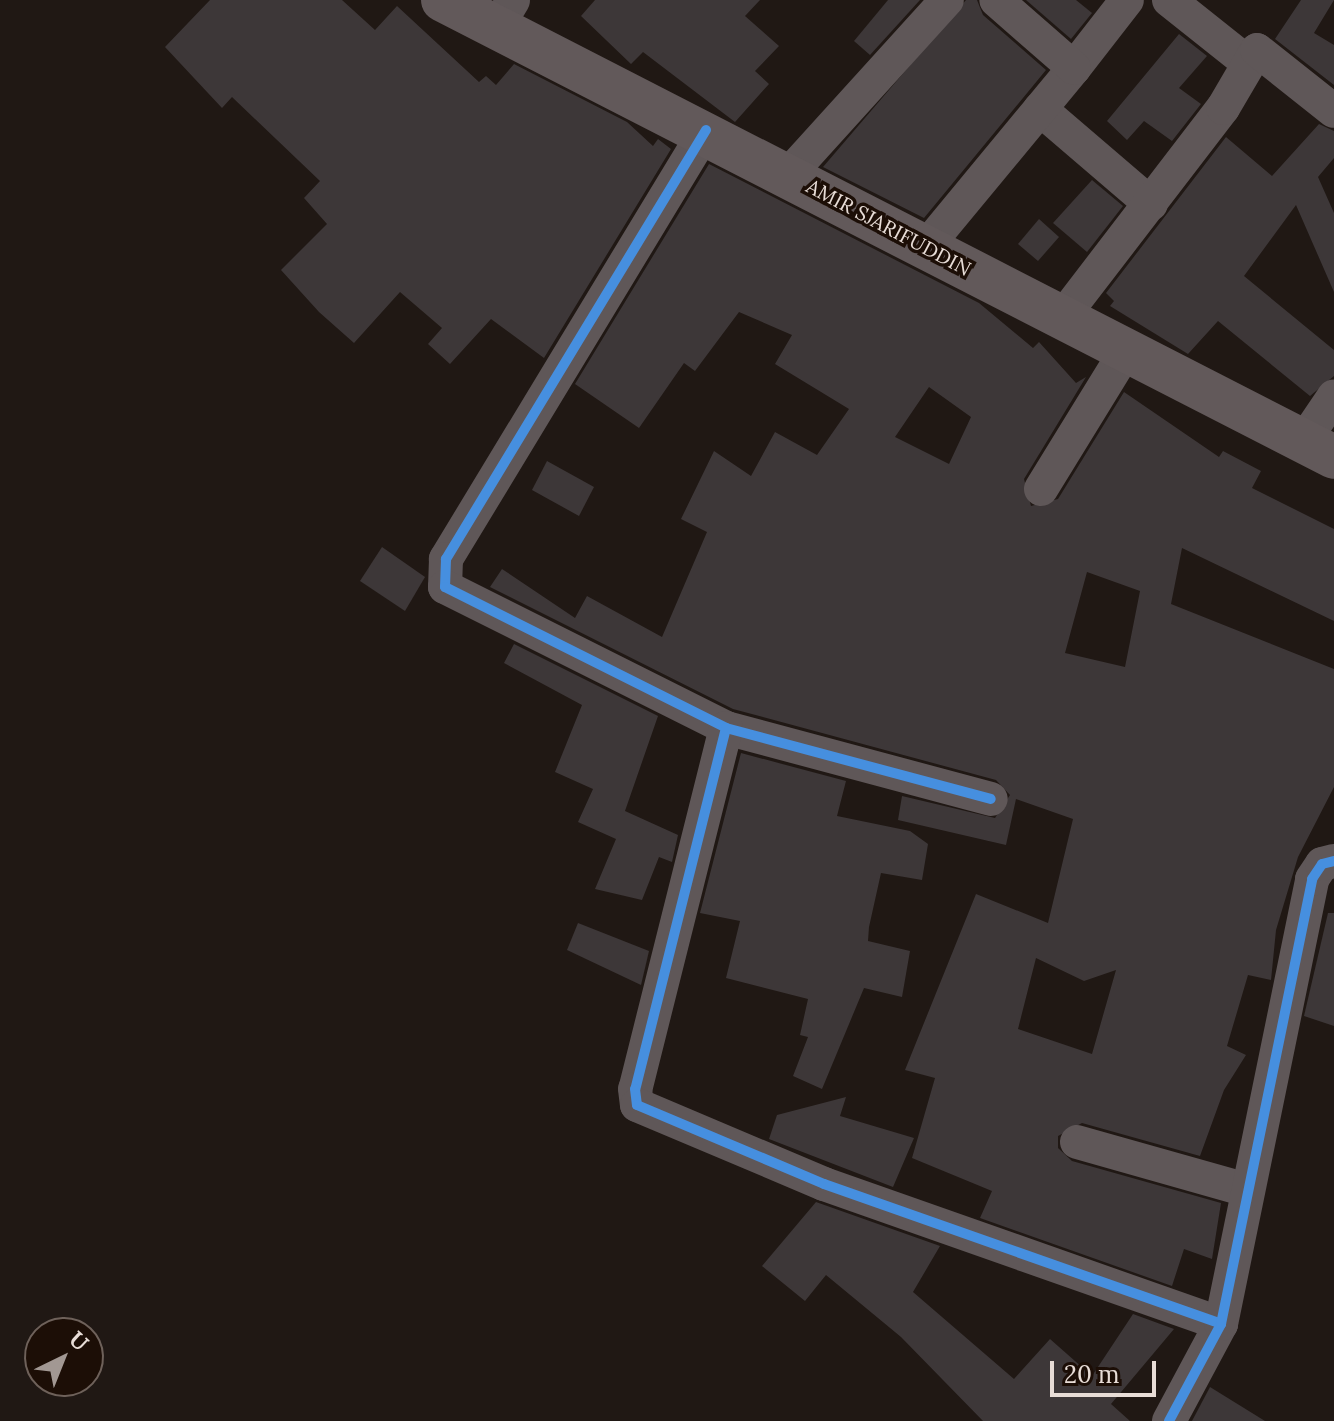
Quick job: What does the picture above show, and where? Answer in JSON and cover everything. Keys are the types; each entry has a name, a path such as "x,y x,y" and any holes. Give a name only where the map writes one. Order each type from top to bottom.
{"main road":[{"name":"AMIR SJARIFUDDIN","path":"443,0 505,13 706,130 1124,354 1319,450"}],"street":[{"path":"789,174 947,0"},
{"path":"996,0 1074,68"},
{"path":"926,247 1127,0"},
{"path":"1169,0 1247,62"},
{"path":"1061,319 1223,108 1247,62 1257,50 1334,111"},
{"path":"1040,109 1151,204"},
{"path":"706,130 442,574 458,599 726,728 991,799"},
{"path":"1041,489 1124,354"},
{"path":"1319,450 1334,396"},
{"path":"726,728 635,1089 637,1105 824,1184 1221,1324"},
{"path":"1169,1421 1221,1324 1312,879 1322,864 1334,861"},
{"path":"1077,1142 1247,1190"}],"building":[{"path":"210,0 342,0 375,30 397,6 479,82 486,76 496,85 514,64 627,122 653,146 658,139 671,149 544,358 491,319 450,364 428,344 442,328 400,292 354,343 319,312 281,270 327,224 304,198 320,181 232,97 222,108 165,47"},
{"path":"595,0 760,0 745,16 779,46 755,71 769,84 735,122 643,52 631,64 581,16"},
{"path":"888,0 920,0 870,55 854,41"},
{"path":"966,0 977,0 983,15 1046,70 924,218 823,167"},
{"path":"1026,0 1076,0 1092,13 1071,39"},
{"path":"1301,0 1334,0 1314,33 1334,45 1334,85 1275,39"},
{"path":"1179,34 1207,56 1179,88 1201,104 1172,141 1144,121 1127,140 1107,121"},
{"path":"1319,124 1334,131 1334,158 1318,177 1334,213 1334,292 1296,205 1244,276 1334,350 1334,376 1310,396 1218,321 1188,354 1110,306 1114,301 1106,293 1226,137 1272,176"},
{"path":"709,164 979,303 1033,348 1039,342 1076,383 1086,377 1024,479 1031,506 1058,499 1124,392 1219,457 1223,451 1261,471 1252,488 1334,529 1334,621 1182,548 1171,604 1334,669 1334,787 1298,857 1276,930 1271,980 1248,975 1227,1046 1246,1055 1224,1090 1200,1156 1082,1123 1058,1136 1058,1148 1072,1161 1221,1203 1212,1259 1184,1249 1172,1286 980,1218 992,1191 912,1158 935,1078 905,1070 976,894 1048,923 1073,819 1016,799 1006,845 898,820 902,796 995,818 1010,795 996,780 733,709 490,587 502,569 575,618 587,596 662,637 707,532 681,519 714,451 751,476 775,432 817,455 849,409 775,364 792,335 739,312 695,371 684,363 639,428 575,384","holes":["929,387 971,417 949,464 895,437","1087,572 1140,591 1125,667 1065,653","1036,958 1084,981 1116,970 1092,1054 1018,1029"]},
{"path":"1092,180 1123,206 1087,252 1053,223"},
{"path":"1039,219 1059,237 1038,261 1018,244"},
{"path":"547,461 594,487 579,516 532,490"},
{"path":"382,547 425,577 405,611 360,581"},
{"path":"514,644 658,716 625,811 678,835 672,862 659,857 642,900 595,889 616,839 578,822 593,789 555,772 582,705 504,663"},
{"path":"741,753 846,781 837,816 910,831 928,844 922,880 881,873 869,927 868,941 910,951 902,997 864,988 822,1089 793,1076 808,1037 800,1035 808,999 726,978 740,921 700,913"},
{"path":"1328,913 1334,913 1334,1026 1304,1016"},
{"path":"578,923 649,951 641,985 567,950"},
{"path":"846,1097 840,1116 914,1138 893,1187 769,1139 777,1115"},
{"path":"816,1202 940,1246 913,1292 1014,1379 1050,1339 1092,1376 1133,1314 1174,1329 1111,1404 1130,1421 983,1421 901,1337 826,1275 805,1301 762,1266"},
{"path":"1210,1387 1265,1421 1192,1421"}],"cycle path":[{"path":"706,130 446,559 445,587 726,728 991,799"},
{"path":"726,728 635,1089 637,1105 824,1184 1221,1324"},
{"path":"1169,1421 1221,1324 1312,879 1322,864 1334,861"}]}
